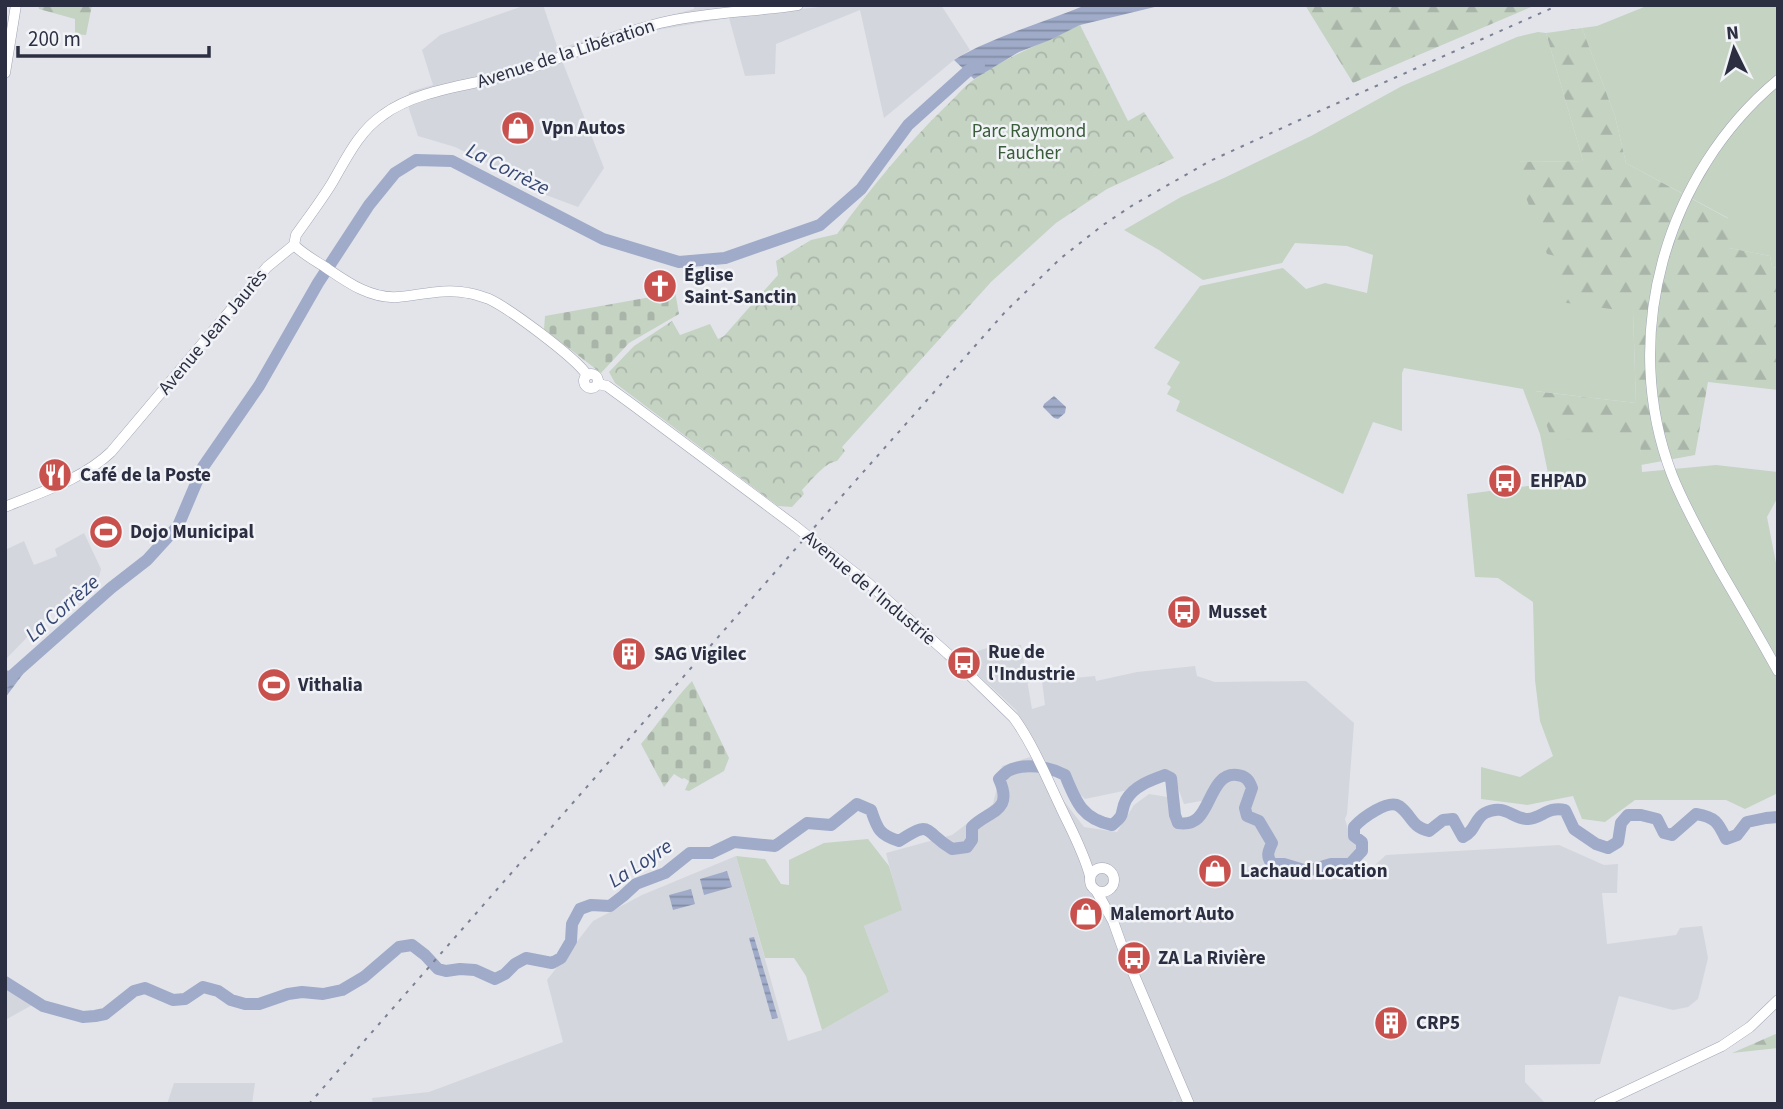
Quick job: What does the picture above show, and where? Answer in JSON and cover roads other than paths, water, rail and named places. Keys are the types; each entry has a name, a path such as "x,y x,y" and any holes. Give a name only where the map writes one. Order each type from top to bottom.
{"main road":[{"path":"5,73 16,5"},
{"name":"Avenue de la Libération","path":"381,116 402,103 422,96 506,76 615,36 660,23 706,14 798,5"},
{"path":"1778,80 1728,130 1689,190 1672,229 1658,276 1650,343 1651,378 1657,419 1672,474 1698,530 1778,671"},
{"name":"Avenue Jean Jaurès","path":"5,506 68,480 104,459 267,267 294,245 296,235 349,154 381,116"},
{"name":"Avenue de l'Industrie","path":"294,245 353,285 380,296 448,291 468,293 490,300 571,358 587,375 595,375 598,384 607,386 633,405 868,583 961,666 1014,718 1038,759 1090,876"},
{"name":"Avenue de l'Industrie","path":"1079,847 1100,868"},
{"path":"1113,921 1112,873 1107,869 1096,869 1090,876 1090,884 1113,921 1189,1104"},
{"path":"1097,892 1106,892 1112,887"},
{"path":"1599,1104 1722,1046 1750,1027 1778,1000"},
{"path":"1750,1027 1778,1007"}],"water":[{"path":"1086,5 1163,5 1080,25 1019,52 974,79 954,60 1002,37"},
{"path":"1054,396 1066,407 1065,413 1058,419 1043,407"},
{"path":"5,670 23,674 5,698"},
{"path":"727,871 732,887 704,895 700,879"},
{"path":"691,889 695,904 673,910 669,895"},
{"path":"754,937 778,1018 772,1019 749,938"}],"waterway":[{"name":"La Corrèze","path":"5,682 111,588 147,560 178,526 203,467 259,386 318,283 369,205 395,173 416,160 452,161 603,239 679,262 725,258 820,225 861,189 908,125 969,70 979,65"},
{"name":"La Loyre","path":"5,982 43,1006 83,1017 105,1014 134,991 145,988 173,1000 185,999 203,987 245,1004 259,1004 288,994 323,994 342,990 364,977 399,947 412,945 438,969 475,970 495,979 526,958 552,963 561,958 571,941 572,924 580,909 591,905 610,906 636,884 665,873 690,853 711,853 734,842 775,846 807,823 831,825 857,804 871,810 880,830 892,839 899,841 923,829 952,849 967,847 972,840 972,827 1002,804 1004,798 999,779 1015,768 1030,766 1065,775 1081,808 1094,818 1112,825 1121,816 1126,800 1134,791 1165,775 1171,778 1178,823 1191,822 1198,818 1223,779 1229,775 1243,776 1252,788 1245,808 1247,816 1259,821 1272,843 1268,854 1272,864 1284,864 1307,871 1331,864 1350,864 1362,851 1362,842 1354,836 1354,827 1388,805 1399,806 1418,826 1429,831 1443,820 1453,819 1463,837 1481,816 1492,810 1528,819 1554,810 1565,810 1574,829 1596,844 1608,848 1618,842 1621,823 1628,815 1657,819 1664,833 1672,835 1696,814 1702,815 1715,821 1726,839 1737,835 1747,822 1778,817"}],"railway":[{"path":"309,1104 1006,311 1061,258 1133,205 1210,161 1559,5"}],"place":[{"name":"Vpn Autos","path":"518,128"},
{"name":"Église Saint-Sanctin","path":"660,286"},
{"name":"Café de la Poste","path":"55,475"},
{"name":"EHPAD","path":"1505,481"},
{"name":"Dojo Municipal","path":"106,532"},
{"name":"Musset","path":"1184,612"},
{"name":"SAG Vigilec","path":"629,654"},
{"name":"Rue de l'Industrie","path":"964,663"},
{"name":"Vithalia","path":"274,685"},
{"name":"Lachaud Location","path":"1215,871"},
{"name":"Malemort Auto","path":"1086,914"},
{"name":"ZA La Rivière","path":"1134,958"},
{"name":"CRP5","path":"1391,1023"}],"park label":[{"name":"Parc Raymond Faucher","path":"1029,142"}]}
